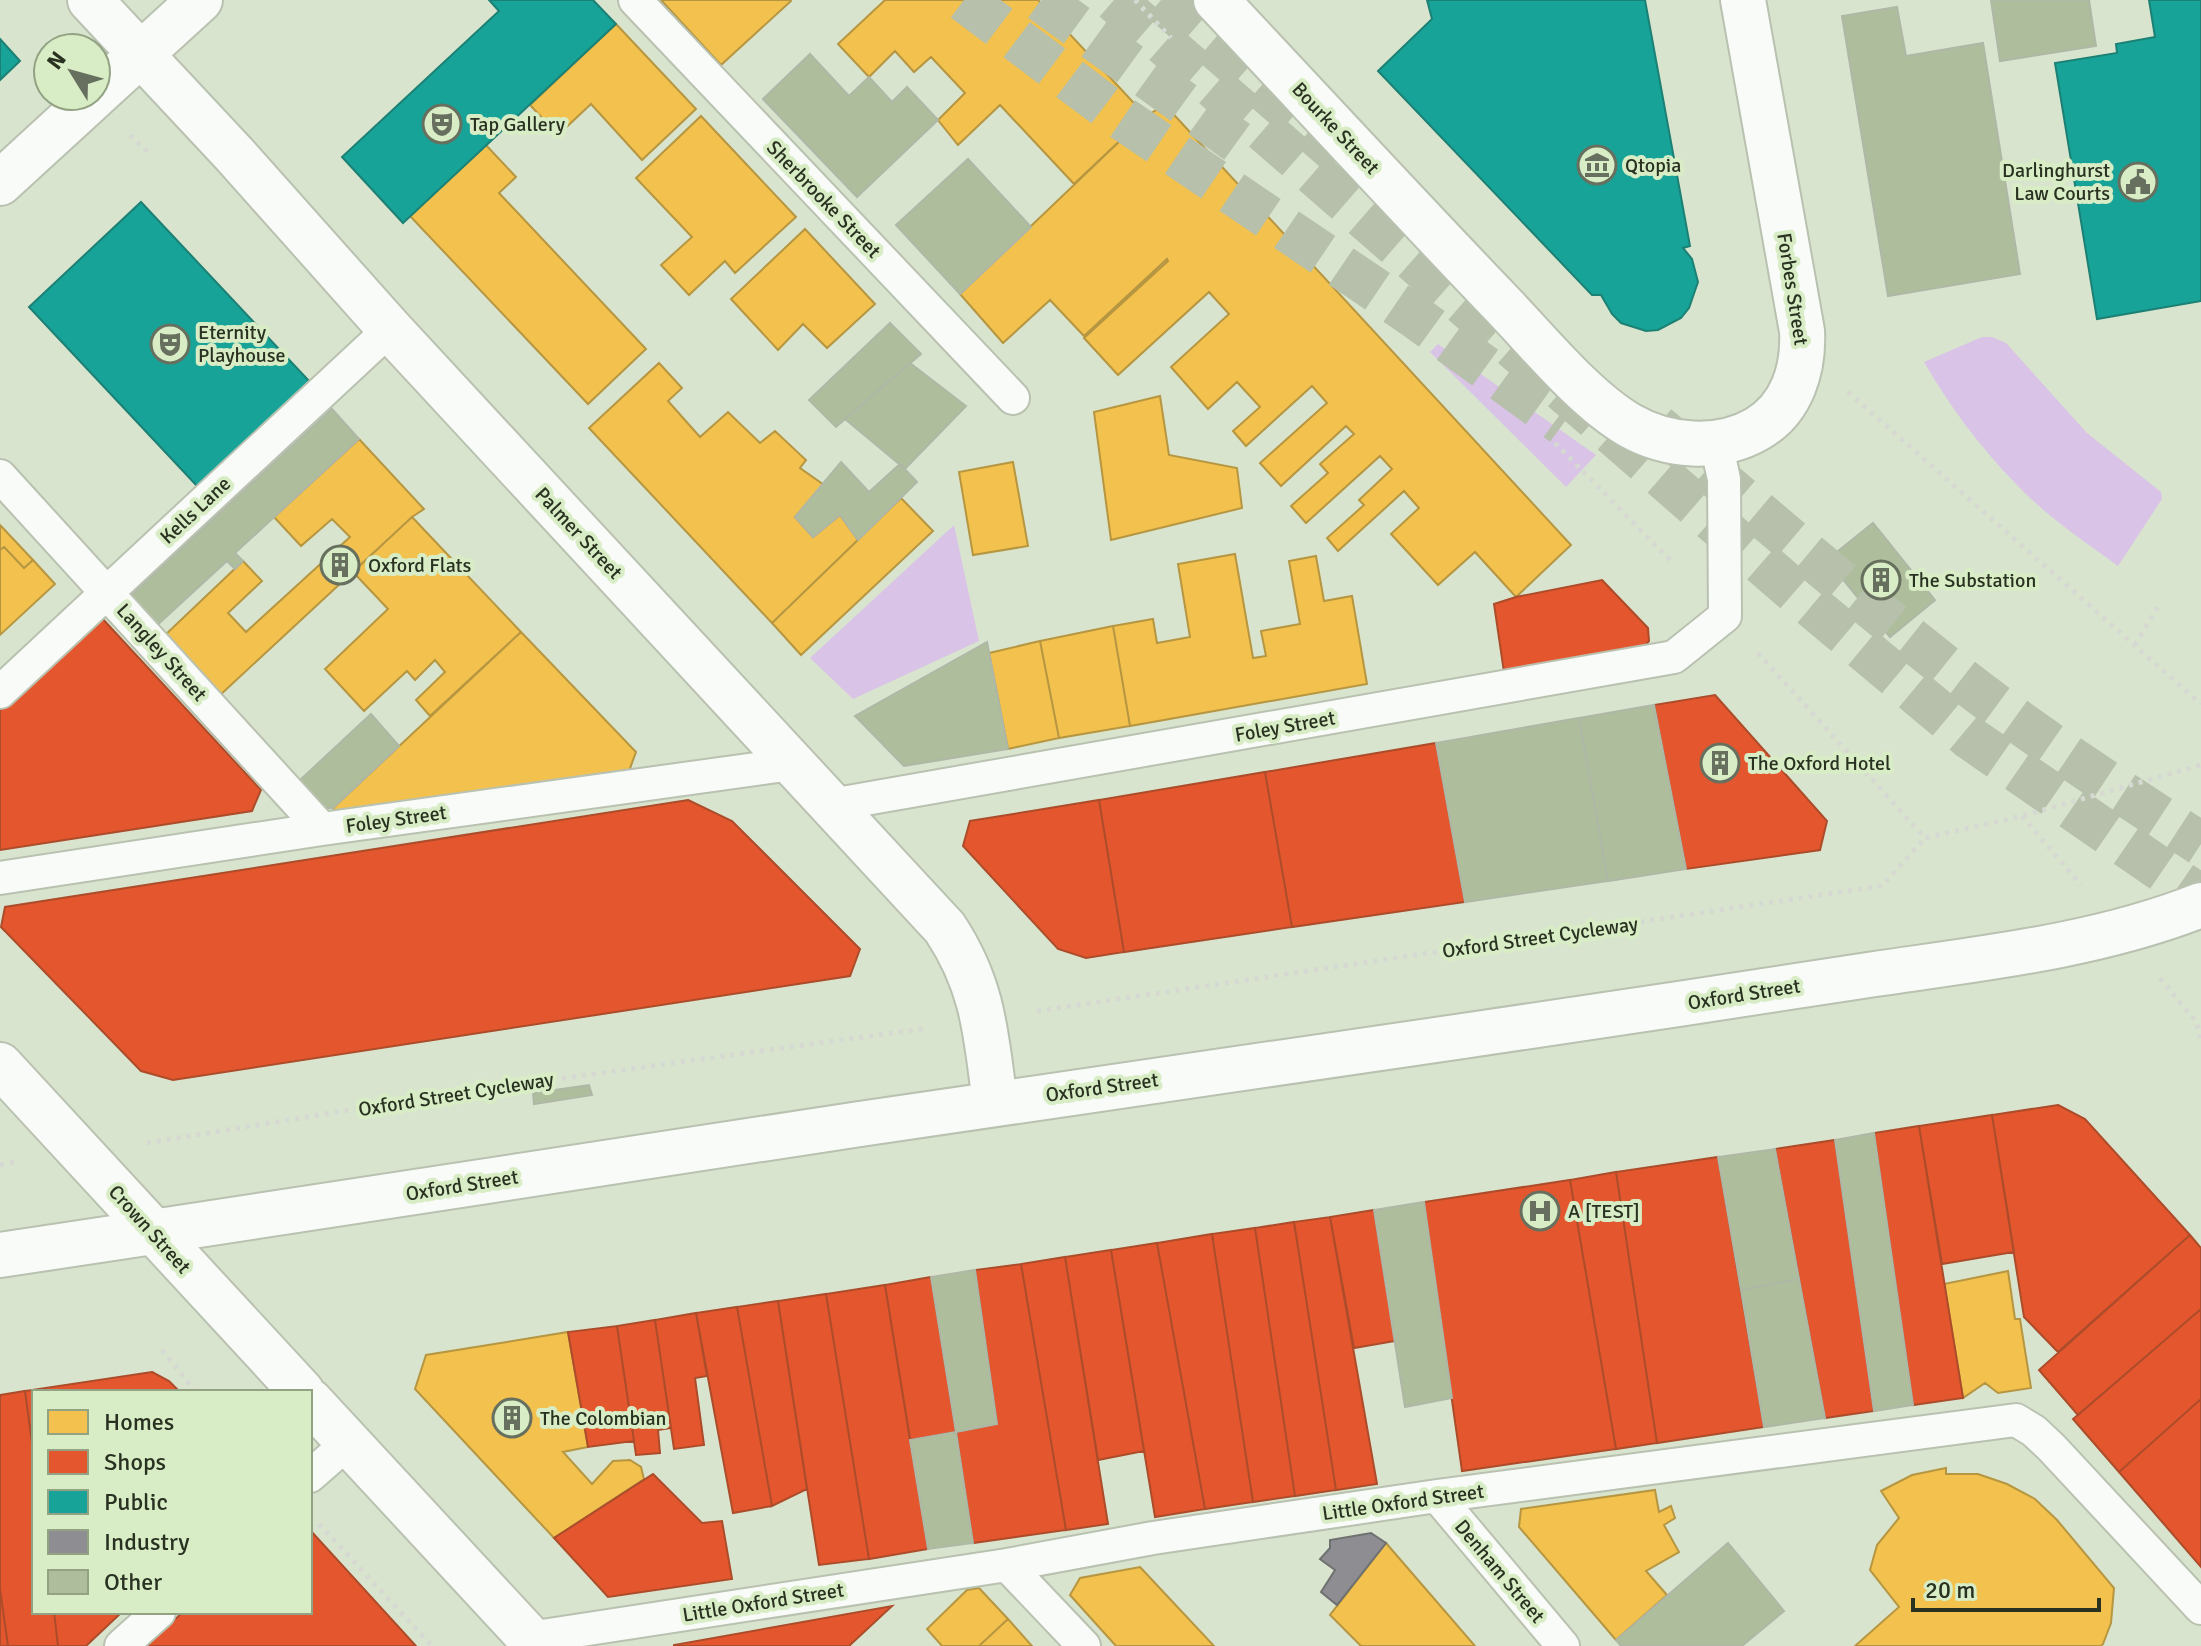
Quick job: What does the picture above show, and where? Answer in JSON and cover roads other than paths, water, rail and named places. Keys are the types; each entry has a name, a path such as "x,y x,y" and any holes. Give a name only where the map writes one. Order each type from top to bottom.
{"street":[{"name":"Palmer Street","path":"90,0 945,928 963,955 974,981 984,1019 995,1103"},
{"path":"112,80 200,0"},
{"name":"Bourke Street","path":"1216,0 1456,256"},
{"name":"Forbes Street","path":"1456,256 1581,386 1629,425 1654,436 1681,442 1716,443 1743,437 1769,422 1789,397 1801,371 1804,353 1743,0"},
{"path":"0,183 77,112"},
{"name":"Oxford Street","path":"0,1255 995,1103 2021,952 2189,921"},
{"name":"Crown Street","path":"0,1065 300,1390"},
{"path":"312,1403 533,1642"}],"lane":[{"name":"Sherbrooke Street","path":"635,0 1013,398"},
{"name":"Kells Lane","path":"0,692 390,329"},
{"name":"Foley Street","path":"831,805 1674,657 1725,616 1724,479 1716,443"},
{"name":"Langley Street","path":"0,476 322,829"},
{"name":"Foley Street","path":"0,878 322,829 792,764"},
{"name":"Little Oxford Street","path":"533,1642 1007,1565 1153,1538 1437,1496 2016,1420 2043,1439 2201,1608"},
{"path":"312,1474 349,1442"},
{"name":"Denham Street","path":"1437,1496 1563,1646"},
{"path":"1007,1565 1084,1646"},
{"path":"121,1646 157,1614"}],"tunnel":[{"path":"964,0 1113,112 1414,316 1563,424"},
{"path":"1041,0 1240,144"},
{"path":"1114,0 1801,597 1970,738 2201,897"},
{"path":"1161,0 1341,156"},
{"path":"1657,426 1956,675 2046,741 2201,844"}],"place":[{"name":"Tap Gallery","path":"442,124"},
{"name":"Qtopia","path":"1597,165"},
{"name":"Darlinghurst Law Courts","path":"2138,182"},
{"name":"Eternity Playhouse","path":"170,344"},
{"name":"Oxford Flats","path":"340,565"},
{"name":"The Substation","path":"1881,580"},
{"name":"The Oxford Hotel","path":"1720,763"},
{"name":"A [TEST]","path":"1540,1211"},
{"name":"The Colombian","path":"512,1418"}]}
